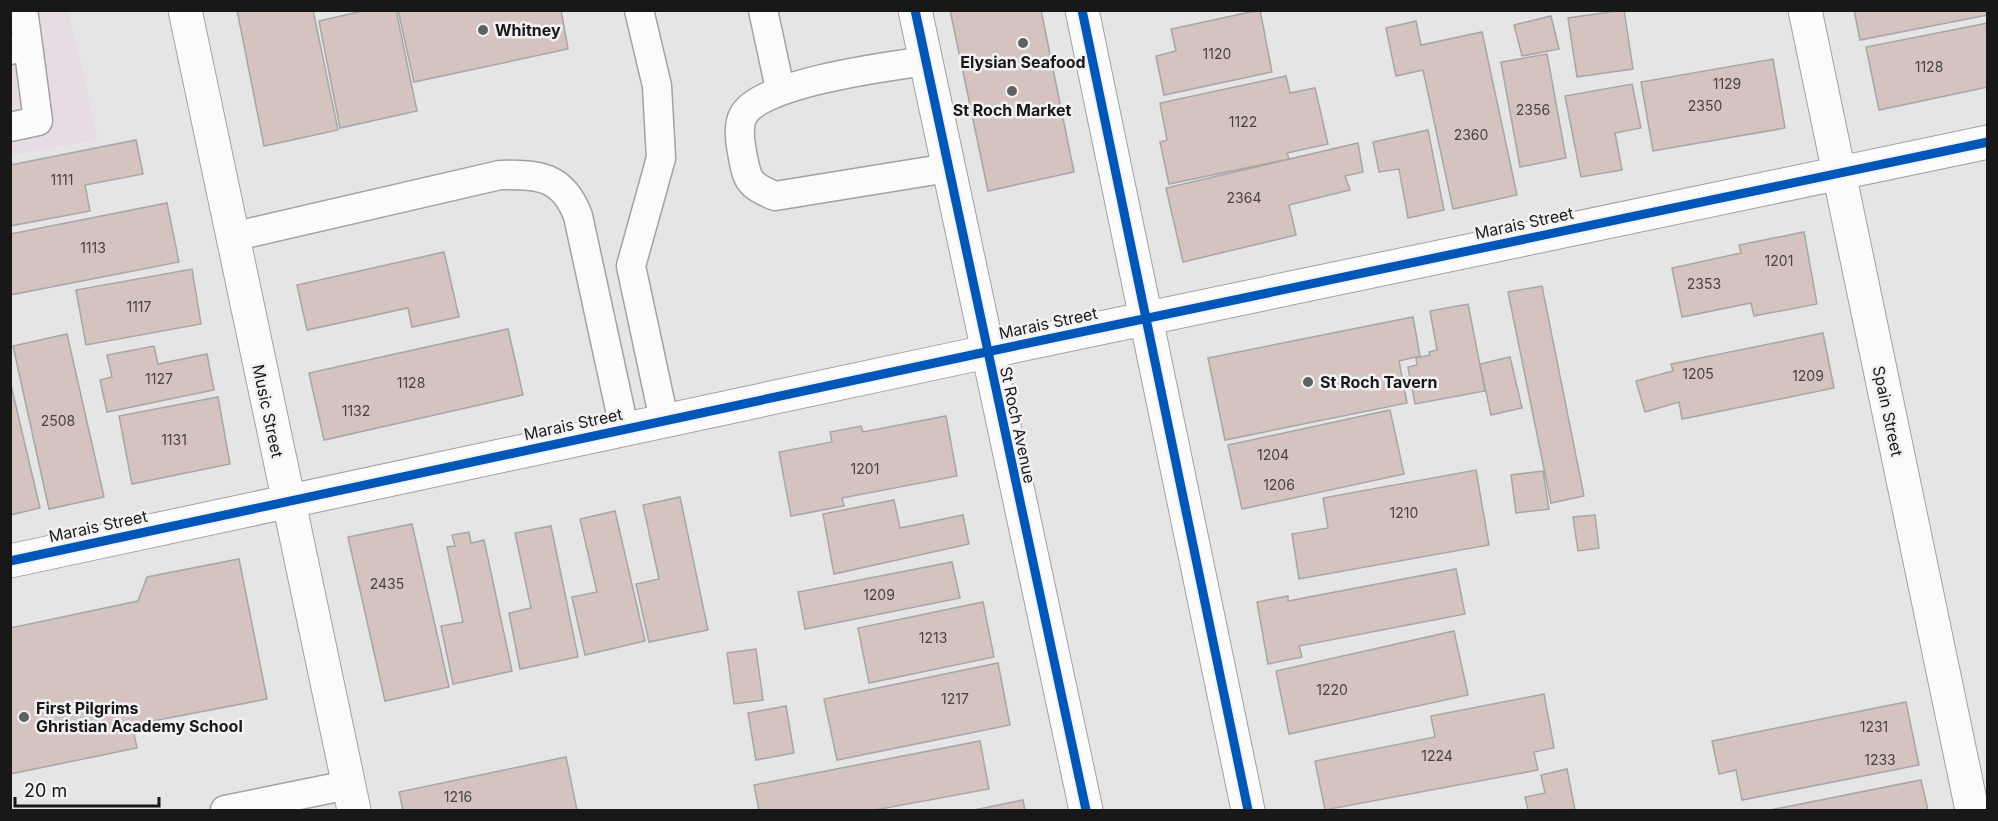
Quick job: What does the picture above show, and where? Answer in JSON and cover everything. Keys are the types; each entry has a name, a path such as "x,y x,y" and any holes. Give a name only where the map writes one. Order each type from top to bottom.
{"street":[{"name":"Music Street","path":"185,10 351,798"},
{"name":"St Roch Avenue","path":"915,10 986,351 1086,810"},
{"path":"1082,10 1248,810"},
{"name":"Spain Street","path":"1806,10 1972,810"},
{"name":"Marais Street","path":"10,561 986,351 1988,142"}],"lane":[{"path":"10,127 38,121 19,48 23,10"},
{"path":"639,10 657,86 661,158 631,266 664,420"},
{"path":"763,10 780,89"},
{"path":"926,61 879,67 780,89 756,102 742,116 740,145 746,178 759,189 775,196 948,168"},
{"path":"232,237 500,175 534,174 557,184 572,199 578,216 624,428"},
{"path":"225,810 351,798"}],"shaded area":[{"path":"11,11 69,11 98,140 11,155"}],"building":[{"path":"237,10 313,10 338,130 264,146"},
{"path":"367,10 396,10 417,111 340,128 319,21"},
{"name":"Whitney","path":"398,10 561,10 568,49 414,82"},
{"name":"St Roch Market","path":"950,10 1041,10 1074,172 988,191"},
{"path":"1260,10 1272,72 1164,95 1156,56 1176,51 1171,29"},
{"path":"1624,10 1633,69 1577,77 1568,18"},
{"path":"1854,10 1988,10 1988,15 1860,40"},
{"path":"1551,16 1559,49 1522,56 1514,25"},
{"path":"1416,21 1421,45 1482,32 1517,195 1453,209 1423,70 1396,76 1386,28"},
{"path":"1988,23 1988,87 1879,110 1866,47"},
{"path":"1547,54 1566,158 1520,167 1501,62"},
{"path":"1773,59 1785,128 1653,151 1641,82"},
{"path":"1286,76 1290,93 1315,88 1328,144 1287,153 1289,159 1169,184 1160,142 1167,140 1160,103"},
{"path":"1632,84 1641,128 1615,133 1622,170 1581,177 1565,96"},
{"path":"1428,130 1444,210 1408,218 1399,169 1379,172 1373,142"},
{"path":"136,140 143,174 85,185 90,211 10,226 10,165"},
{"path":"1358,143 1363,172 1345,176 1350,190 1289,205 1296,235 1183,262 1166,188"},
{"path":"167,203 179,262 10,295 10,234"},
{"path":"1804,232 1817,304 1754,316 1751,303 1682,317 1672,268 1741,253 1739,245"},
{"path":"444,252 459,317 412,327 408,308 307,330 297,285"},
{"path":"192,269 201,324 86,345 76,290"},
{"path":"1542,286 1584,496 1551,503 1508,292"},
{"path":"1468,304 1485,391 1415,404 1408,367 1417,365 1416,358 1430,355 1429,352 1437,350 1430,311"},
{"name":"St Roch Tavern","path":"1413,317 1420,356 1399,361 1407,403 1225,440 1208,358"},
{"path":"508,329 523,395 324,440 309,373"},
{"path":"1823,333 1834,388 1682,419 1679,402 1645,412 1636,381 1673,371 1671,364"},
{"path":"67,334 104,497 49,509 13,346"},
{"path":"154,346 158,364 207,354 214,390 107,412 100,380 112,377 107,355"},
{"path":"1510,357 1522,408 1491,415 1480,364"},
{"path":"10,381 40,508 10,515"},
{"path":"218,397 230,464 132,484 119,416"},
{"path":"1390,410 1404,474 1242,509 1228,445"},
{"path":"946,416 957,476 842,498 844,506 791,516 779,452 832,442 830,432 861,426 863,432"},
{"path":"1476,470 1489,545 1299,579 1292,534 1328,528 1323,498"},
{"path":"1543,471 1549,509 1516,513 1511,475"},
{"path":"680,497 708,630 649,642 636,584 659,579 643,505"},
{"path":"894,500 900,528 963,515 969,544 834,574 823,514"},
{"path":"615,511 645,641 585,655 572,597 597,592 580,519"},
{"path":"1595,515 1599,548 1578,551 1573,517"},
{"path":"412,524 449,687 385,701 348,537"},
{"path":"551,526 578,657 520,669 509,613 531,608 515,533"},
{"path":"469,532 471,543 484,540 512,671 453,684 441,626 463,622 447,547 455,546 452,535"},
{"path":"239,559 267,699 132,725 137,748 10,774 10,628 138,601 147,577"},
{"path":"952,562 960,598 805,629 798,592"},
{"path":"1456,569 1465,614 1299,646 1302,657 1268,664 1257,602 1288,596 1288,601"},
{"path":"983,602 994,657 869,683 858,628"},
{"path":"1454,631 1468,695 1289,734 1276,671"},
{"path":"756,649 763,700 734,704 727,653"},
{"path":"998,663 1010,725 837,760 824,699"},
{"path":"1544,694 1554,748 1534,752 1538,770 1325,810 1315,761 1435,737 1431,716"},
{"path":"1906,702 1919,765 1742,800 1736,770 1719,774 1712,741"},
{"path":"786,706 794,753 756,760 748,713"},
{"path":"980,741 989,789 875,810 759,810 754,785"},
{"path":"566,757 577,810 403,810 399,792"},
{"path":"1567,769 1575,810 1528,810 1525,797 1545,793 1541,775"},
{"path":"1921,780 1928,810 1770,810"},
{"path":"1023,800 1025,810 974,810"}],"cycle path":[{"path":"915,10 1086,810"},
{"path":"1082,10 1248,810"},
{"path":"10,561 986,352 1988,142"}],"place":[{"name":"Whitney","path":"483,30"},
{"name":"Elysian Seafood","path":"1023,43"},
{"name":"St Roch Market","path":"1012,91"},
{"name":"St Roch Tavern","path":"1308,382"},
{"name":"First Pilgrims Ghristian Academy School","path":"24,717"}]}
